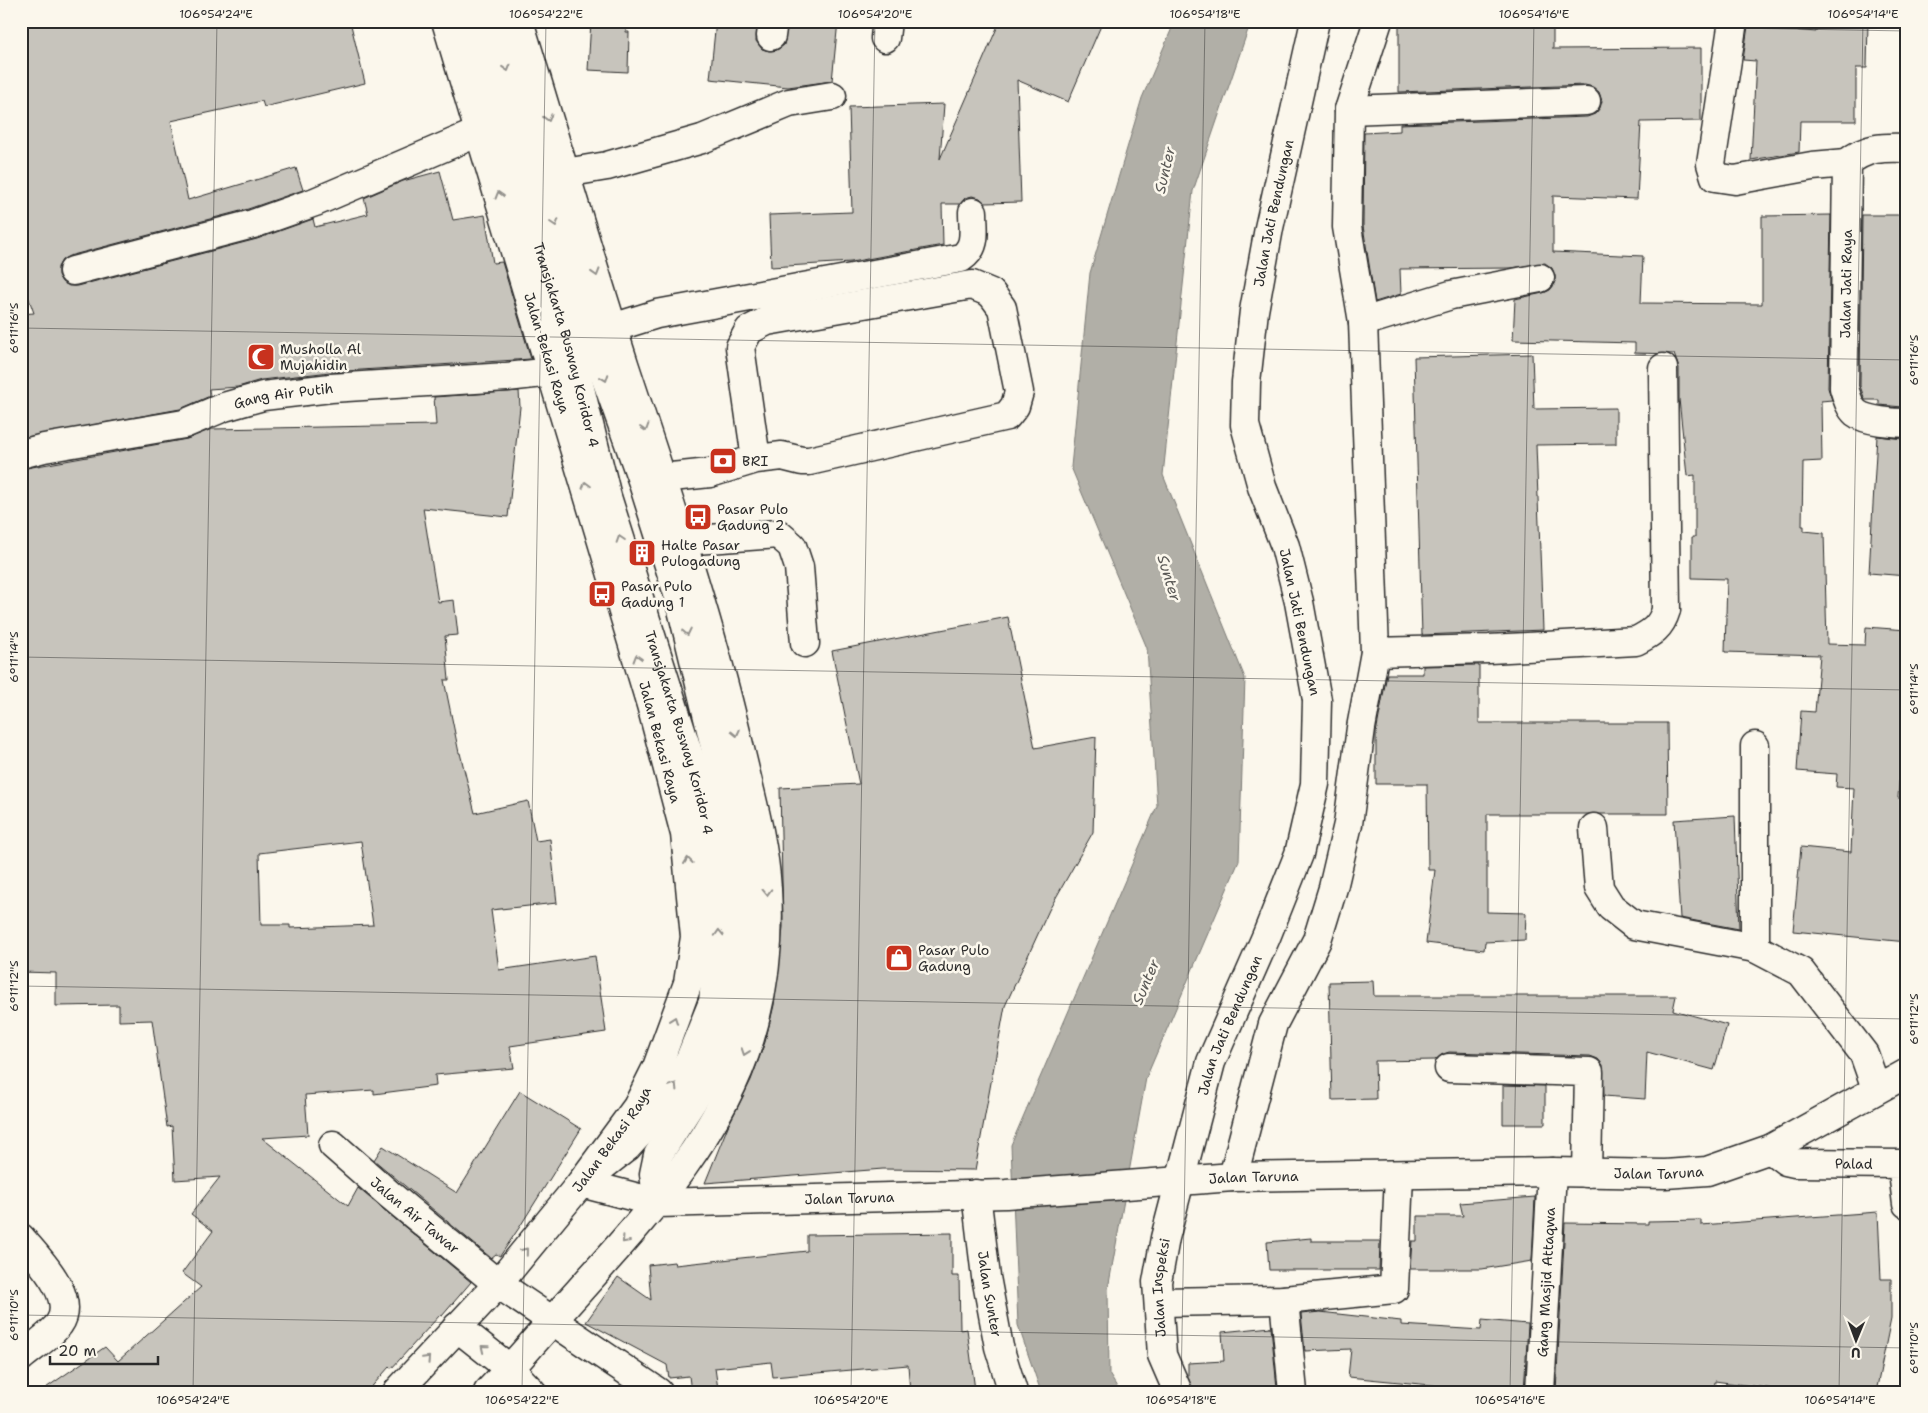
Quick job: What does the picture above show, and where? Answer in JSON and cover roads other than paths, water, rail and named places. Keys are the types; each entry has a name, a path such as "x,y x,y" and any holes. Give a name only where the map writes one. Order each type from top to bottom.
{"street":[{"name":"Jalan Bekasi Raya","path":"397,1392 498,1284 581,1183 637,1107 657,1066 688,983 695,937 685,834 649,699 446,21"},
{"name":"Transjakarta Busway Koridor 4","path":"470,21 567,335 607,497 691,762 704,809 716,878 719,944 713,1002 690,1059 673,1089 646,1126 610,1162 581,1183"},
{"name":"Transjakarta Busway Koridor 4","path":"492,21 581,308 642,480 679,597 720,768 738,860 744,917 744,967 728,1028 712,1072 658,1155 654,1174 658,1203"},
{"path":"488,1392 658,1203 717,1114 738,1073 750,1037 761,993 768,918 767,886 752,798 726,685 662,478 612,328 519,21"},
{"name":"Jalan Jati Bendungan","path":"1167,1182 1211,1062 1266,937 1299,854 1315,784 1317,700 1299,602 1285,546 1262,487 1245,425 1246,382 1254,311 1269,228 1315,21"},
{"path":"1233,1177 1272,1024 1317,940 1333,888 1348,824 1361,728 1375,652 1363,322 1347,227 1349,110 1378,21"},
{"path":"1733,21 1711,164 1715,177 1736,180 1812,166 1847,163 1859,153 1879,147 1907,148"},
{"path":"565,173 607,166 702,139 789,103 832,96"},
{"path":"1349,110 1586,101"},
{"path":"73,271 253,224 315,202 480,132"},
{"name":"Jalan Jati Raya","path":"1847,163 1844,388 1850,406 1858,415 1890,423 1907,423"},
{"path":"612,328 656,314 961,258 971,249 973,243 972,212"},
{"path":"1363,322 1451,295 1540,278"},
{"path":"662,478 710,473 756,459 782,456 809,461 1007,416 1015,406 1019,392 1002,308 991,293 972,285 767,321 749,330 740,346 756,459"},
{"path":"1375,652 1489,649 1636,641 1653,633 1662,621 1666,610 1663,368"},
{"name":"Gang Air Putih","path":"21,454 61,444 184,424 224,407 263,396 331,388 507,377 552,372"},
{"path":"682,541 778,534 792,546 799,567 806,643"},
{"path":"1755,746 1755,948"},
{"path":"1594,828 1599,888 1611,907 1634,925 1755,948 1801,972 1864,1054 1876,1088"},
{"path":"1449,1068 1590,1072 1586,1173"},
{"name":"Jalan Taruna","path":"581,1183 658,1203 1006,1194 1233,1177 1552,1172 1665,1174 1708,1171 1770,1149 1876,1088 1907,1073"},
{"name":"Jalan Air Tawar","path":"333,1145 390,1195 498,1284 658,1392"},
{"name":"Palad","path":"1770,1149 1786,1162 1904,1164 1907,1204"},
{"name":"Gang Masjid Attaqwa","path":"1540,1392 1552,1172"},
{"path":"1159,1302 1284,1300 1394,1289 1398,1175"},
{"name":"Jalan Inspeksi","path":"1167,1182 1165,1238 1157,1282 1162,1355 1178,1392"},
{"name":"Jalan Sunter","path":"976,1194 986,1277 999,1347 1014,1392"},
{"path":"21,1238 59,1286 64,1302 59,1324 21,1357"},
{"path":"1284,1300 1293,1392"},
{"path":"457,1327 510,1369 532,1392"}],"water":[{"name":"Sunter","path":"1175,21 1251,21 1193,191 1163,475 1245,678 1239,861 1146,1078 1108,1289 1109,1374 1120,1392 1041,1392 1018,1325 1011,1145 1157,806 1147,648 1071,467 1090,273 1142,98"}],"place":[{"name":"Musholla Al Mujahidin","path":"261,357"},
{"name":"BRI","path":"723,461"},
{"name":"Pasar Pulo Gadung 2","path":"698,517"},
{"name":"Halte Pasar Pulogadung","path":"642,553"},
{"name":"Pasar Pulo Gadung 1","path":"602,594"},
{"name":"Pasar Pulo Gadung","path":"899,958"}]}
